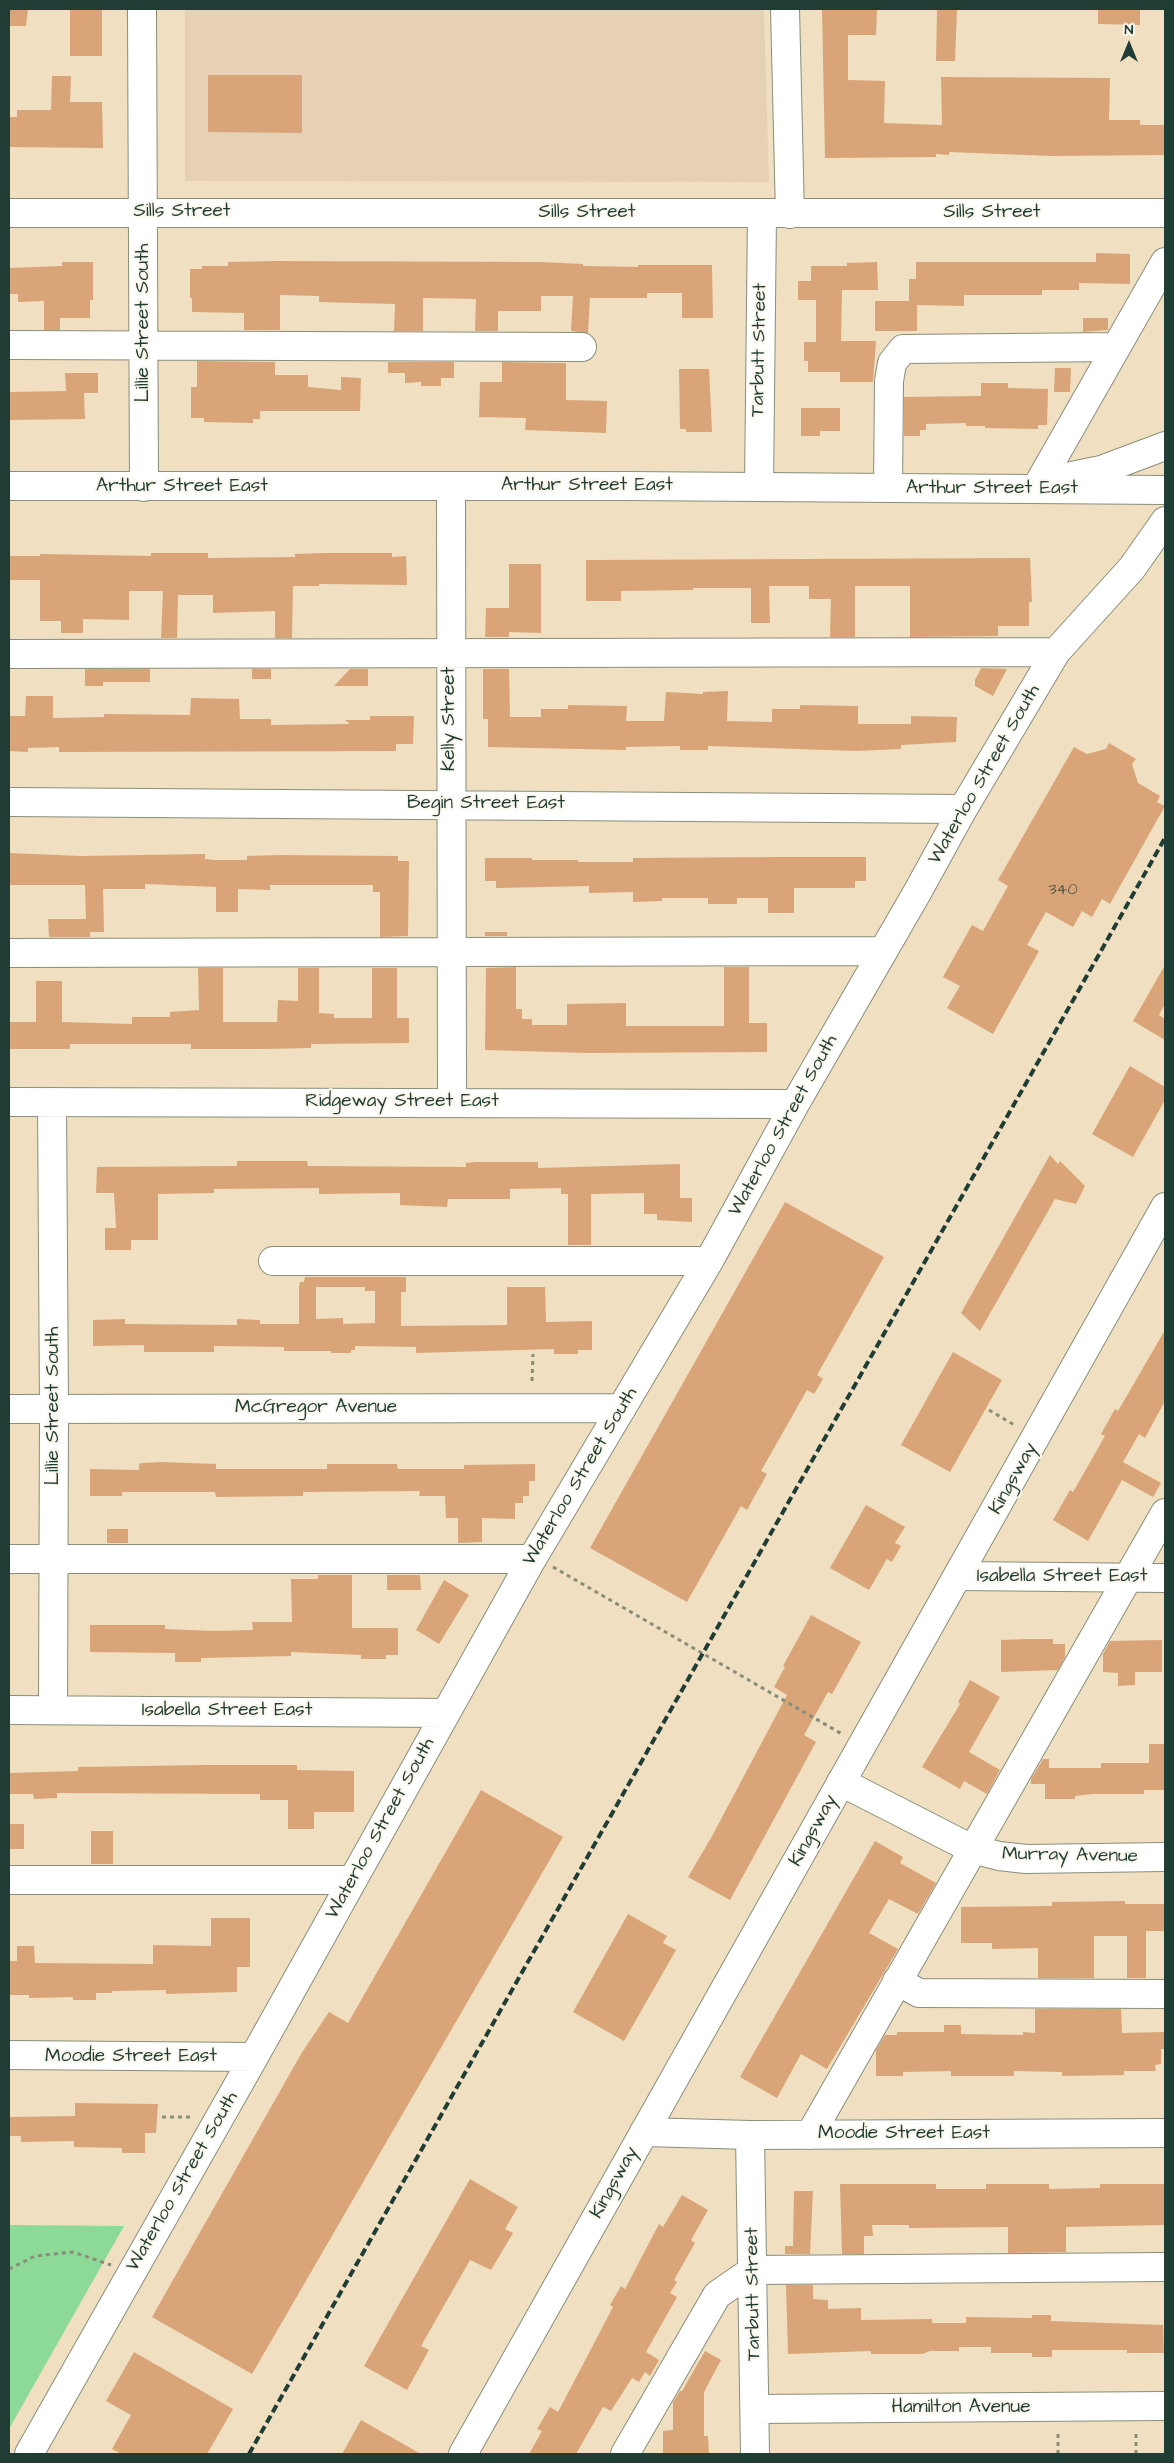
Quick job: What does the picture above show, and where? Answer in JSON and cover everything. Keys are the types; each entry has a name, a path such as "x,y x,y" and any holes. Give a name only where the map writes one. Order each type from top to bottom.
{"street":[{"name":"Lillie Street South","path":"142,9 144,487"},
{"path":"785,9 790,214"},
{"name":"Sills Street","path":"9,213 1165,213"},
{"name":"Tarbutt Street","path":"759,487 762,214"},
{"path":"1039,483 1165,262"},
{"path":"9,345 582,347"},
{"path":"888,488 889,381 892,363 904,349 1116,347"},
{"path":"1011,488 1101,470 1165,446"},
{"name":"Arthur Street East","path":"9,486 759,487 1165,490"},
{"name":"Kelly Street","path":"451,486 450,804 452,1102"},
{"name":"Waterloo Street South","path":"29,2454 533,1558 709,1261 795,1104 963,809 1056,652 1132,568 1165,521"},
{"path":"9,654 1056,652"},
{"name":"Begin Street East","path":"9,802 963,809"},
{"path":"9,954 451,954 883,951"},
{"name":"Ridgeway Street East","path":"9,1102 795,1104"},
{"name":"Lillie Street South","path":"52,1102 53,1710"},
{"name":"Kingsway","path":"463,2454 841,1782 1037,1439 1158,1235 1165,1207"},
{"path":"273,1261 709,1261"},
{"name":"McGregor Avenue","path":"9,1409 622,1408"},
{"path":"810,2135 1165,1513"},
{"path":"9,1559 533,1558"},
{"name":"Isabella Street East","path":"959,1576 1165,1578"},
{"name":"Isabella Street East","path":"9,1710 446,1713"},
{"name":"Murray Avenue","path":"841,1782 972,1849 999,1856 1026,1859 1165,1857"},
{"path":"9,1880 353,1880"},
{"path":"897,1980 919,1993 1165,1994"},
{"name":"Moodie Street East","path":"9,2055 254,2057"},
{"name":"Moodie Street East","path":"644,2132 750,2135 1165,2133"},
{"name":"Tarbutt Street","path":"750,2135 756,2454"},
{"path":"625,2454 716,2295 753,2270 1165,2267"},
{"name":"Hamilton Avenue","path":"756,2409 1165,2406"}],"path":[{"path":"532,1381 533,1354"},
{"path":"989,1410 1037,1439"},
{"path":"533,1558 863,1744"},
{"path":"162,2117 190,2117"},
{"path":"9,2269 35,2256 73,2252 132,2272"},
{"path":"1058,2434 1058,2454"},
{"path":"1136,2434 1136,2454"}],"shaded area":[{"path":"185,9 764,9 769,182 185,181"}],"green space":[{"path":"9,2225 124,2226 9,2429"}],"building":[{"path":"9,9 28,9 26,26 9,26"},
{"path":"70,9 102,9 102,56 70,56"},
{"path":"822,9 877,9 876,35 848,35 848,80 885,81 884,123 942,125 941,77 1110,78 1109,120 1140,120 1140,125 1165,125 1165,155 1051,156 949,152 949,155 936,154 936,157 825,158"},
{"path":"937,9 957,9 955,61 936,61"},
{"path":"1098,9 1140,9 1140,25 1098,24"},
{"path":"208,75 302,75 302,133 208,132"},
{"path":"52,76 71,76 70,102 102,102 103,148 9,147 9,117 17,117 17,110 51,110"},
{"path":"1096,253 1130,254 1130,284 1079,283 1079,290 1042,290 1042,295 964,295 964,306 917,305 917,331 875,331 875,301 909,301 909,279 916,279 916,262 1096,262"},
{"path":"62,262 93,262 93,300 90,300 90,318 60,318 60,330 44,330 44,301 18,302 18,294 9,294 9,268 62,266"},
{"path":"228,262 541,262 583,264 583,266 638,267 638,265 712,265 713,318 682,318 682,293 647,293 647,298 590,298 588,333 571,331 573,296 541,296 541,311 498,311 498,331 475,331 476,299 423,298 423,331 394,331 395,304 319,302 319,296 280,295 280,330 244,330 244,313 192,312 190,269 202,269 202,266 228,266"},
{"path":"877,262 878,290 842,290 841,341 876,341 873,382 840,382 840,372 808,372 808,361 804,361 804,342 816,342 816,300 798,300 798,281 811,281 811,266 847,266 847,263"},
{"path":"1083,318 1108,318 1108,330 1083,332"},
{"path":"197,361 275,362 275,375 308,375 308,387 341,390 341,377 361,378 360,411 260,411 260,419 253,419 253,423 204,422 204,418 191,418 191,387 197,387"},
{"path":"388,362 454,362 454,378 441,378 441,386 421,386 421,382 405,383 405,373 388,373"},
{"path":"502,362 566,363 566,400 607,401 606,433 525,430 526,418 479,417 480,382 502,382"},
{"path":"1055,368 1071,368 1070,392 1054,392"},
{"path":"679,369 709,369 712,432 686,432 686,429 680,429"},
{"path":"65,373 98,373 98,393 84,393 85,419 9,420 9,392 66,391"},
{"path":"981,383 1008,383 1008,388 1048,389 1047,425 1038,425 1038,429 985,428 985,426 966,426 966,423 926,424 926,430 920,430 920,436 904,436 904,397 981,396"},
{"path":"801,408 840,408 840,431 820,431 820,436 801,436"},
{"path":"151,553 208,553 208,558 295,557 295,554 324,553 392,553 392,557 406,556 407,585 319,584 319,586 293,586 292,638 275,638 275,611 213,613 213,595 178,595 177,638 161,638 163,591 129,591 129,620 83,619 83,633 61,633 61,621 40,621 40,580 9,580 9,556 40,556 40,554 151,556"},
{"path":"1030,558 1032,602 1029,602 1029,626 998,626 998,636 910,637 910,586 855,586 855,637 830,637 831,599 809,599 809,586 769,586 770,623 751,623 751,588 621,591 621,601 586,601 586,560"},
{"path":"509,564 541,564 541,633 509,632 509,637 485,637 486,608 509,608"},
{"path":"981,668 1007,669 993,696 975,686 975,680"},
{"path":"85,669 150,669 150,682 103,682 103,686 85,686"},
{"path":"252,669 271,669 271,679 252,679"},
{"path":"350,669 368,669 368,686 334,686"},
{"path":"483,669 509,669 510,717 541,717 541,709 568,709 568,705 627,706 626,721 664,721 666,692 703,694 703,692 728,691 727,721 772,722 772,709 800,709 800,705 858,706 858,724 911,724 911,716 957,717 956,742 901,745 901,749 857,751 708,746 708,750 680,750 680,746 626,747 626,750 488,747 488,719 483,719"},
{"path":"26,696 53,696 53,718 104,717 104,714 190,715 191,698 239,699 240,719 271,719 271,725 350,724 345,720 370,720 370,716 414,716 413,744 396,744 396,751 59,752 59,747 28,748 28,752 9,751 9,716 25,716"},
{"path":"1109,743 1136,759 1132,764 1138,783 1160,796 1157,802 1165,806 1110,904 1102,899 1092,917 1082,911 1073,927 1046,912 1027,945 1039,951 993,1034 947,1008 960,986 943,977 972,925 983,931 1008,886 998,880 1074,747 1087,754 1106,749"},
{"path":"9,853 81,856 205,854 205,859 215,860 247,860 247,856 279,855 398,856 398,861 409,861 408,936 380,937 380,892 373,892 373,885 270,885 270,890 238,889 238,912 216,912 216,887 145,884 145,889 103,889 104,932 90,932 90,937 49,937 48,919 86,919 85,885 9,885"},
{"path":"866,857 866,881 855,881 855,888 794,888 794,913 768,913 768,898 737,898 737,904 708,904 708,898 662,898 662,901 633,902 633,892 589,893 589,886 496,888 496,881 485,881 485,858 633,862 633,858"},
{"path":"485,932 507,932 507,936 485,936"},
{"path":"1165,965 1165,1004 1159,1015 1165,1019 1165,1040 1133,1021"},
{"path":"516,967 516,1009 522,1009 522,1019 532,1019 532,1025 567,1025 567,1004 626,1003 626,1026 724,1026 724,967 749,967 749,1023 767,1023 767,1052 587,1053 485,1050 486,968"},
{"path":"198,968 223,968 223,1022 277,1022 278,1000 298,1001 298,968 319,968 319,1013 334,1014 334,1018 372,1018 372,968 397,968 397,1018 409,1018 409,1043 311,1044 311,1048 265,1049 191,1049 191,1044 70,1044 70,1049 9,1049 9,1022 36,1022 36,981 62,981 62,1022 132,1024 132,1017 170,1017 170,1012 199,1010"},
{"path":"1130,1066 1165,1087 1165,1100 1133,1157 1092,1134"},
{"path":"1050,1155 1058,1164 1060,1161 1085,1186 1076,1204 1055,1199 980,1331 961,1313"},
{"path":"237,1161 307,1161 308,1166 466,1167 466,1163 476,1162 538,1162 538,1168 680,1164 680,1198 692,1198 692,1222 657,1220 657,1214 644,1214 644,1193 591,1194 591,1245 568,1245 568,1194 561,1194 561,1188 510,1189 510,1199 448,1199 447,1207 400,1205 400,1193 319,1194 319,1188 214,1189 214,1193 158,1194 158,1240 131,1240 131,1250 105,1250 105,1228 116,1228 114,1193 96,1193 97,1167 237,1166"},
{"path":"785,1202 884,1257 817,1375 823,1379 814,1394 807,1390 761,1471 767,1474 747,1510 741,1506 687,1602 590,1548"},
{"path":"305,1277 406,1277 406,1292 401,1292 401,1326 507,1325 507,1287 545,1287 546,1322 592,1321 592,1350 578,1350 578,1354 554,1354 554,1349 416,1353 416,1347 355,1346 355,1350 351,1350 351,1353 331,1353 331,1351 284,1351 284,1347 214,1346 214,1352 144,1352 144,1345 93,1346 93,1320 125,1319 125,1324 237,1325 237,1319 260,1320 260,1324 299,1324 299,1287 300,1282 304,1282","holes":["316,1287 365,1287 365,1291 375,1291 375,1323 343,1324 343,1318 316,1319"]},
{"path":"1165,1330 1165,1401 1145,1438 1139,1434 1123,1462 1161,1483 1153,1497 1122,1480 1088,1541 1053,1520 1070,1490 1073,1492 1105,1436 1101,1434 1115,1409 1118,1411"},
{"path":"953,1352 1002,1380 950,1472 901,1445"},
{"path":"162,1462 216,1464 216,1469 327,1469 327,1464 397,1464 398,1469 464,1469 464,1465 535,1464 535,1481 529,1481 529,1496 523,1496 523,1503 515,1503 515,1519 482,1518 482,1542 458,1543 458,1518 446,1518 445,1496 419,1496 420,1491 303,1492 303,1496 216,1497 215,1492 122,1492 122,1496 90,1496 90,1469 139,1470 139,1464"},
{"path":"866,1505 905,1527 895,1543 901,1546 892,1562 887,1559 869,1590 830,1568"},
{"path":"107,1529 128,1529 128,1543 107,1543"},
{"path":"318,1575 352,1575 352,1628 398,1628 398,1655 386,1655 386,1659 361,1659 361,1655 291,1652 291,1656 201,1658 201,1662 175,1662 175,1653 90,1652 90,1625 165,1625 165,1629 214,1631 253,1630 252,1622 292,1622 291,1579 318,1579"},
{"path":"387,1575 420,1575 421,1590 387,1590"},
{"path":"444,1580 469,1595 439,1644 416,1630"},
{"path":"811,1615 861,1642 832,1694 828,1692 804,1735 816,1742 730,1900 688,1877 711,1838 787,1695 774,1687 785,1667 783,1666"},
{"path":"1053,1639 1053,1644 1065,1644 1065,1657 1058,1670 1001,1672 1001,1640"},
{"path":"1162,1640 1162,1672 1135,1672 1135,1685 1118,1686 1118,1673 1103,1672 1103,1654 1110,1641"},
{"path":"970,1680 1000,1697 969,1752 1000,1770 987,1794 964,1781 960,1789 922,1767 960,1704 958,1702"},
{"path":"1149,1744 1165,1744 1165,1790 1144,1790 1144,1794 1093,1794 1075,1796 1075,1799 1045,1799 1045,1784 1031,1784 1031,1779 1043,1759 1049,1759 1049,1768 1101,1768 1101,1763 1149,1763"},
{"path":"297,1765 297,1770 354,1771 354,1812 314,1812 314,1829 288,1829 288,1800 260,1800 260,1794 57,1793 57,1798 34,1799 33,1794 9,1794 9,1773 78,1771 78,1767"},
{"path":"481,1790 563,1837 252,2374 152,2317 301,2054 329,2012 348,2023"},
{"path":"9,1824 24,1824 24,1849 9,1849"},
{"path":"91,1831 113,1831 113,1864 91,1864"},
{"path":"875,1841 903,1857 900,1863 936,1883 918,1914 889,1899 869,1933 898,1949 827,2069 801,2054 777,2098 740,2077"},
{"path":"1125,1901 1125,1904 1165,1904 1165,1931 1146,1931 1146,1978 1127,1978 1127,1936 1094,1936 1094,1978 1038,1978 1038,1948 992,1949 992,1943 961,1943 961,1907 1052,1906 1052,1902"},
{"path":"628,1914 667,1936 663,1943 676,1950 624,2041 573,2012"},
{"path":"211,1918 250,1918 250,1967 237,1967 237,1992 166,1994 166,1990 112,1991 112,1993 96,1993 96,2000 73,2000 73,1997 29,1998 29,1995 9,1995 9,1961 17,1961 17,1946 34,1946 35,1963 153,1964 153,1945 211,1946"},
{"path":"1035,2009 1121,2009 1122,2033 1165,2032 1165,2049 1161,2049 1161,2064 1155,2065 1156,2071 1124,2071 1124,2075 1062,2076 1062,2072 1014,2071 1014,2076 951,2076 951,2071 903,2072 903,2076 876,2076 876,2050 885,2035 897,2035 897,2032 944,2032 944,2025 961,2025 961,2034 1023,2035 1023,2032 1035,2033"},
{"path":"75,2103 158,2104 156,2133 145,2133 145,2153 122,2153 122,2148 74,2147 74,2141 21,2142 21,2136 9,2136 9,2117 75,2116"},
{"path":"470,2179 518,2207 505,2229 513,2233 491,2270 470,2260 421,2346 429,2350 407,2390 364,2366"},
{"path":"840,2184 936,2184 936,2189 986,2189 986,2184 1049,2184 1049,2189 1100,2188 1100,2184 1164,2184 1164,2225 1066,2227 1066,2252 1008,2253 1008,2227 909,2228 909,2225 872,2225 873,2236 864,2236 864,2254 842,2254"},
{"path":"794,2191 813,2191 810,2254 785,2254 785,2246 793,2246"},
{"path":"682,2195 708,2210 691,2240 695,2243 674,2280 677,2282 670,2293 677,2297 646,2352 659,2360 650,2376 645,2372 639,2382 632,2378 611,2411 603,2407 576,2454 529,2454 542,2431 537,2429 550,2407 558,2412 613,2307 610,2305 621,2286 625,2289 659,2224 663,2227"},
{"path":"786,2285 813,2285 813,2299 828,2300 828,2309 861,2308 861,2320 932,2319 932,2323 966,2323 966,2317 1032,2318 1032,2315 1051,2315 1051,2321 1163,2325 1164,2353 1127,2353 1127,2350 1052,2350 1052,2357 1032,2357 1032,2353 991,2353 991,2347 959,2347 959,2351 930,2351 922,2354 871,2354 871,2351 788,2354"},
{"path":"705,2351 721,2360 704,2392 704,2436 708,2436 709,2454 663,2454 663,2431 673,2430 673,2402 680,2391 682,2391"},
{"path":"134,2352 233,2409 207,2454 121,2454 112,2449 131,2415 106,2401"},
{"path":"361,2420 421,2454 342,2454"}],"railway":[{"path":"249,2454 1165,838"}]}
